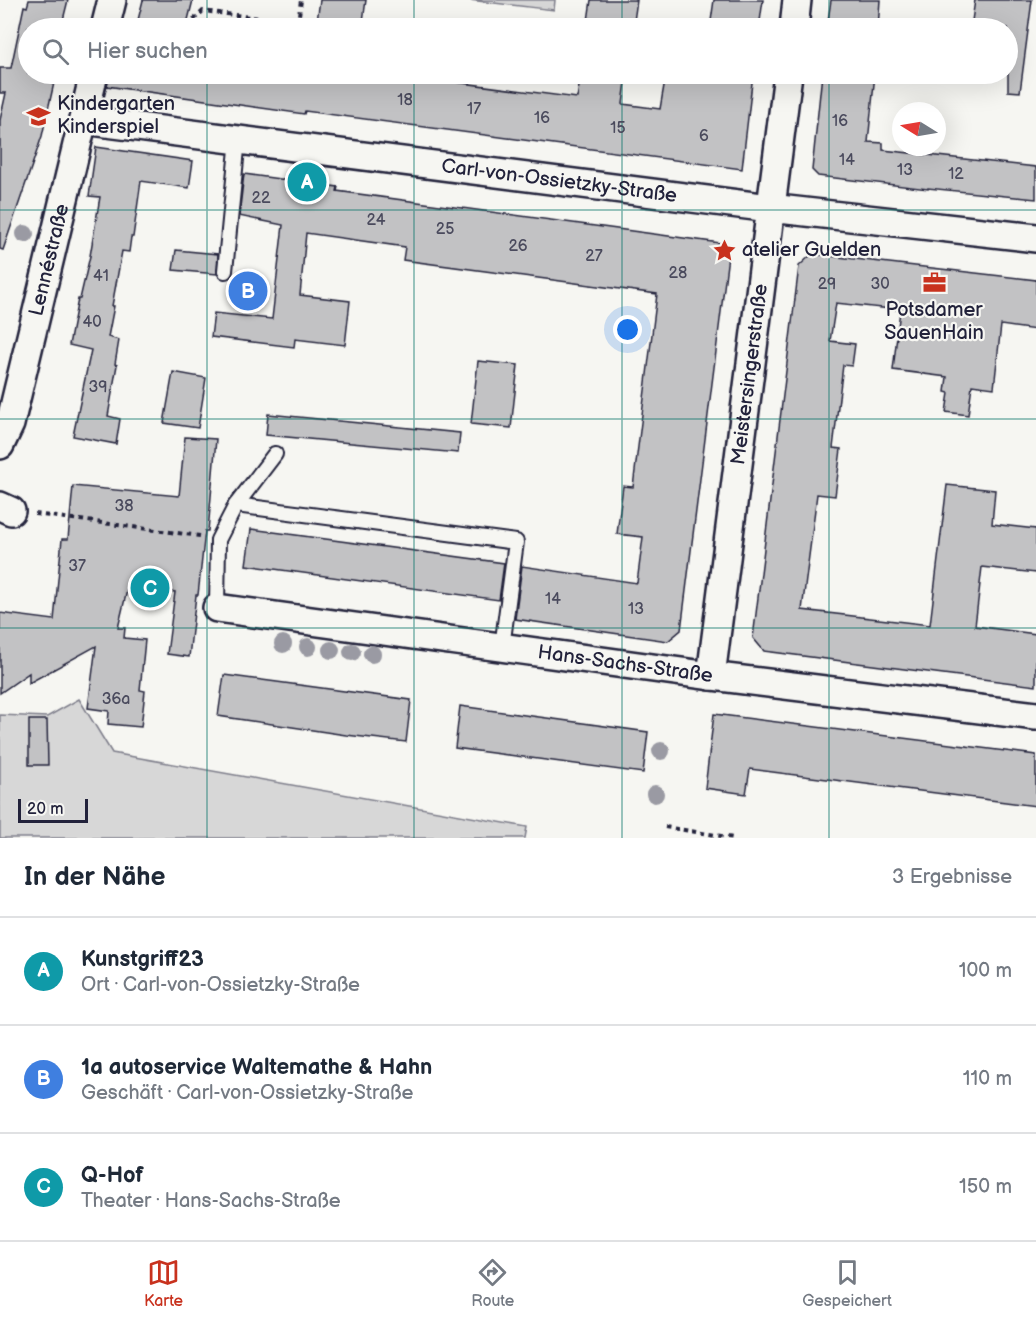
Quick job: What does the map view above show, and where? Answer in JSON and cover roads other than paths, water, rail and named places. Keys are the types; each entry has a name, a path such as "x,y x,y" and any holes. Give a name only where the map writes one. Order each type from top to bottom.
{"street":[{"path":"108,18 112,0"},
{"path":"795,18 797,0"},
{"name":"Lennéstraße","path":"0,445 10,424 92,84"},
{"name":"Meistersingerstraße","path":"711,676 787,84"},
{"name":"Carl-von-Ossietzky-Straße","path":"83,120 771,208 1036,238"},
{"name":"Hans-Sachs-Straße","path":"217,608 711,676 1036,716"}],"lane":[{"path":"225,271 238,139"},
{"path":"217,608 218,540 236,505 275,454"},
{"path":"236,505 516,542 502,647"}],"place":[{"name":"Kindergarten Kinderspiel","path":"39,116"},
{"name":"Kunstgriff23","path":"307,182"},
{"name":"atelier Guelden","path":"724,250"},
{"name":"Potsdamer SauenHain","path":"934,282"},
{"name":"1a autoservice Waltemathe & Hahn","path":"248,291"},
{"name":"Q-Hof","path":"150,588"}]}
